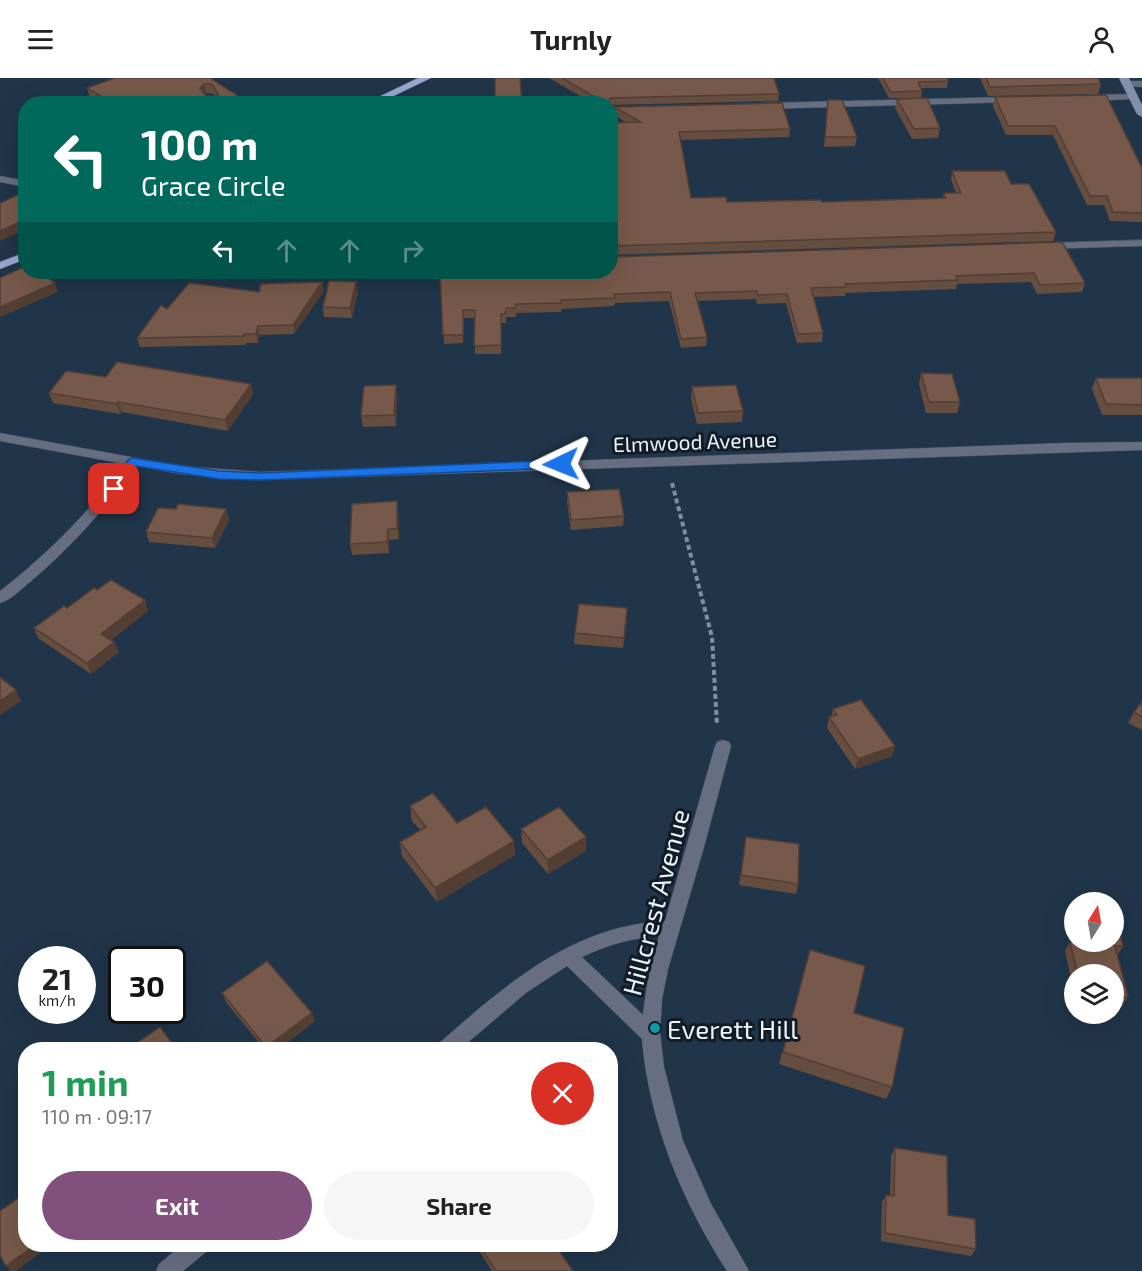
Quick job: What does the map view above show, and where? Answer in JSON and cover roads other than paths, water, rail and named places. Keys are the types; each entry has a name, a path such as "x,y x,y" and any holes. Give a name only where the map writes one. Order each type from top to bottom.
{"main road":[{"path":"386,96 426,78"},
{"path":"0,266 18,258"}],"street":[{"path":"1125,81 1142,84"},
{"path":"1125,81 1142,114"},
{"path":"1073,98 1133,97"},
{"path":"756,107 1026,100"},
{"path":"0,179 18,182"},
{"path":"1036,246 1142,243"},
{"name":"Elmwood Avenue","path":"0,437 209,474 261,477 1142,446"},
{"path":"0,598 42,563 92,513 133,462"},
{"name":"Hillcrest Avenue","path":"723,746 694,854 670,928 653,1000 651,1035 657,1085 690,1184 713,1231 739,1271"},
{"path":"455,1042 533,978 597,942 623,932 648,927 670,928"},
{"path":"569,957 651,1035"},
{"path":"166,1271 190,1252"}],"place":[{"name":"Everett Hill","path":"655,1028"}]}
